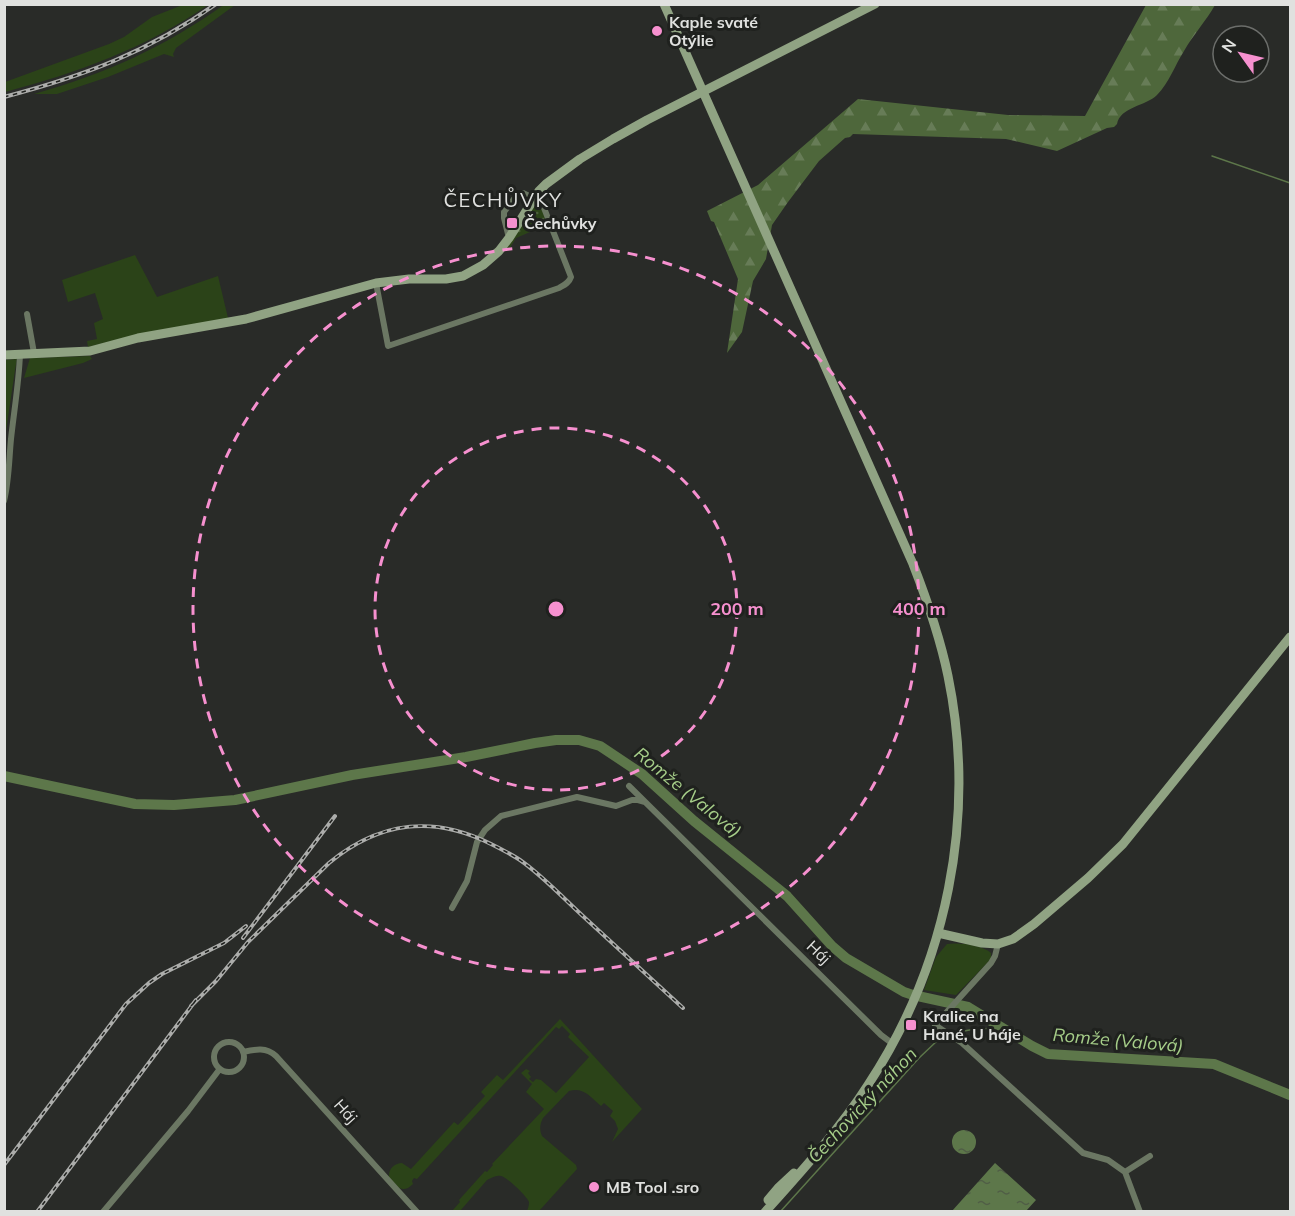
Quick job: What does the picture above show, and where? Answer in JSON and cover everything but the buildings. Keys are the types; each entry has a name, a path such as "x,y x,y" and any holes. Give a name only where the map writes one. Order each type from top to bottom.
{"street":[{"path":"664,4 913,564 940,644 948,675 955,720 959,789 954,860 938,933 920,987 893,1044 861,1096 816,1153 762,1212"},
{"path":"4,355 90,351 138,338 246,319 376,283 393,280 459,278 491,259 509,238 534,198 546,184 580,159 613,138 875,4"},
{"path":"376,283 388,346 567,284 571,277 543,208 534,198 519,194 505,210 504,218 509,238"},
{"path":"27,314 34,353"},
{"path":"4,501 8,484 7,455 20,354"},
{"path":"938,933 982,943 998,944 1011,940 1088,878 1123,844 1290,637"},
{"name":"Háj","path":"629,786 881,1035 893,1044"},
{"path":"452,908 467,880 477,842 501,816 577,797 616,806 633,800 645,802"},
{"path":"998,944 993,960 935,1025 962,1043 1083,1153 1108,1160 1125,1172 1140,1212"},
{"path":"225,1042 232,1042 239,1046 243,1052 243,1062 239,1069 229,1072 219,1070 213,1057 218,1046 225,1042"},
{"name":"Háj","path":"243,1052 261,1049 268,1050 276,1056 417,1212"},
{"path":"103,1212 188,1111 219,1070"},
{"path":"1125,1172 1149,1156"}],"shaded area":[{"path":"185,4 208,5 136,46 85,67 5,92 5,82 109,44 124,37 152,17"},
{"path":"225,4 235,5 176,48 174,57 164,54 108,77 57,94 34,94 134,58 179,34"},
{"path":"535,204 540,206 550,228 544,226 516,238 508,251 504,248"},
{"path":"135,255 157,297 218,276 228,318 132,336 88,347 87,341 97,339 94,323 103,319 95,293 68,302 62,280"},
{"path":"90,356 92,359 83,363 24,378 30,358"},
{"path":"17,359 15,370 5,438 5,360"},
{"path":"947,944 971,945 991,953 991,959 956,995 924,990 936,957"},
{"path":"560,1019 642,1109 612,1142 618,1129 610,1116 613,1111 604,1103 601,1106 579,1090 569,1091 543,1118 540,1129 542,1136 576,1165 577,1169 539,1211 527,1211 529,1202 525,1196 504,1177 495,1176 487,1180 460,1211 452,1211 485,1171 487,1172 544,1109 526,1092 532,1084 521,1073 526,1069 530,1071 529,1079 533,1082 536,1079 541,1080 556,1093 589,1057 568,1037 570,1034 562,1026 559,1029 556,1027 417,1179 414,1178 413,1184 406,1189 397,1186 389,1177 392,1167 402,1163 411,1169 454,1122 458,1125 485,1096 481,1092 497,1075 503,1080"}],"green space":[{"path":"1146,5 1215,5 1157,95 1128,110 1119,118 1114,127 1057,151 1006,139 853,134 845,138 819,161 772,225 766,259 753,281 742,332 727,353 738,279 714,222 711,221 707,211 758,185 858,99 1008,115 1085,116"}],"water":[{"path":"964,1130 969,1131 975,1137 975,1147 969,1153 964,1154 959,1153 953,1147 952,1142 953,1137 959,1131"},
{"path":"995,1163 1036,1200 1026,1211 952,1211"}],"waterway":[{"path":"1212,156 1290,183"},
{"name":"Romže (Valová)","path":"4,776 135,804 174,805 235,800 352,775 466,757 535,743 579,740 600,746 642,774 694,821 787,896 832,946 846,958 904,992 968,1007 1048,1054 1214,1064 1290,1095"},
{"name":"Čechovický náhon","path":"953,1033 975,1029 1005,1028"},
{"name":"Čechovický náhon","path":"780,1212 919,1058 938,1040 946,1036"}],"railway":[{"path":"4,97 114,61 165,36 216,4"},
{"path":"243,938 335,816"},
{"path":"191,1006 216,981 248,942 329,863 368,838 387,831 428,826 469,835 491,844 529,866 683,1008"},
{"path":"4,1165 126,1004 162,974 224,943 246,926"},
{"path":"37,1212 196,1000"}],"place":[{"name":"Kaple svaté Otýlie","path":"657,31"},
{"name":"Čechůvky","path":"512,223"},
{"name":"Kralice na Hané, U háje","path":"911,1025"},
{"name":"MB Tool .sro","path":"594,1187"}],"district":[{"name":"ČECHŮVKY","path":"503,199"}]}
